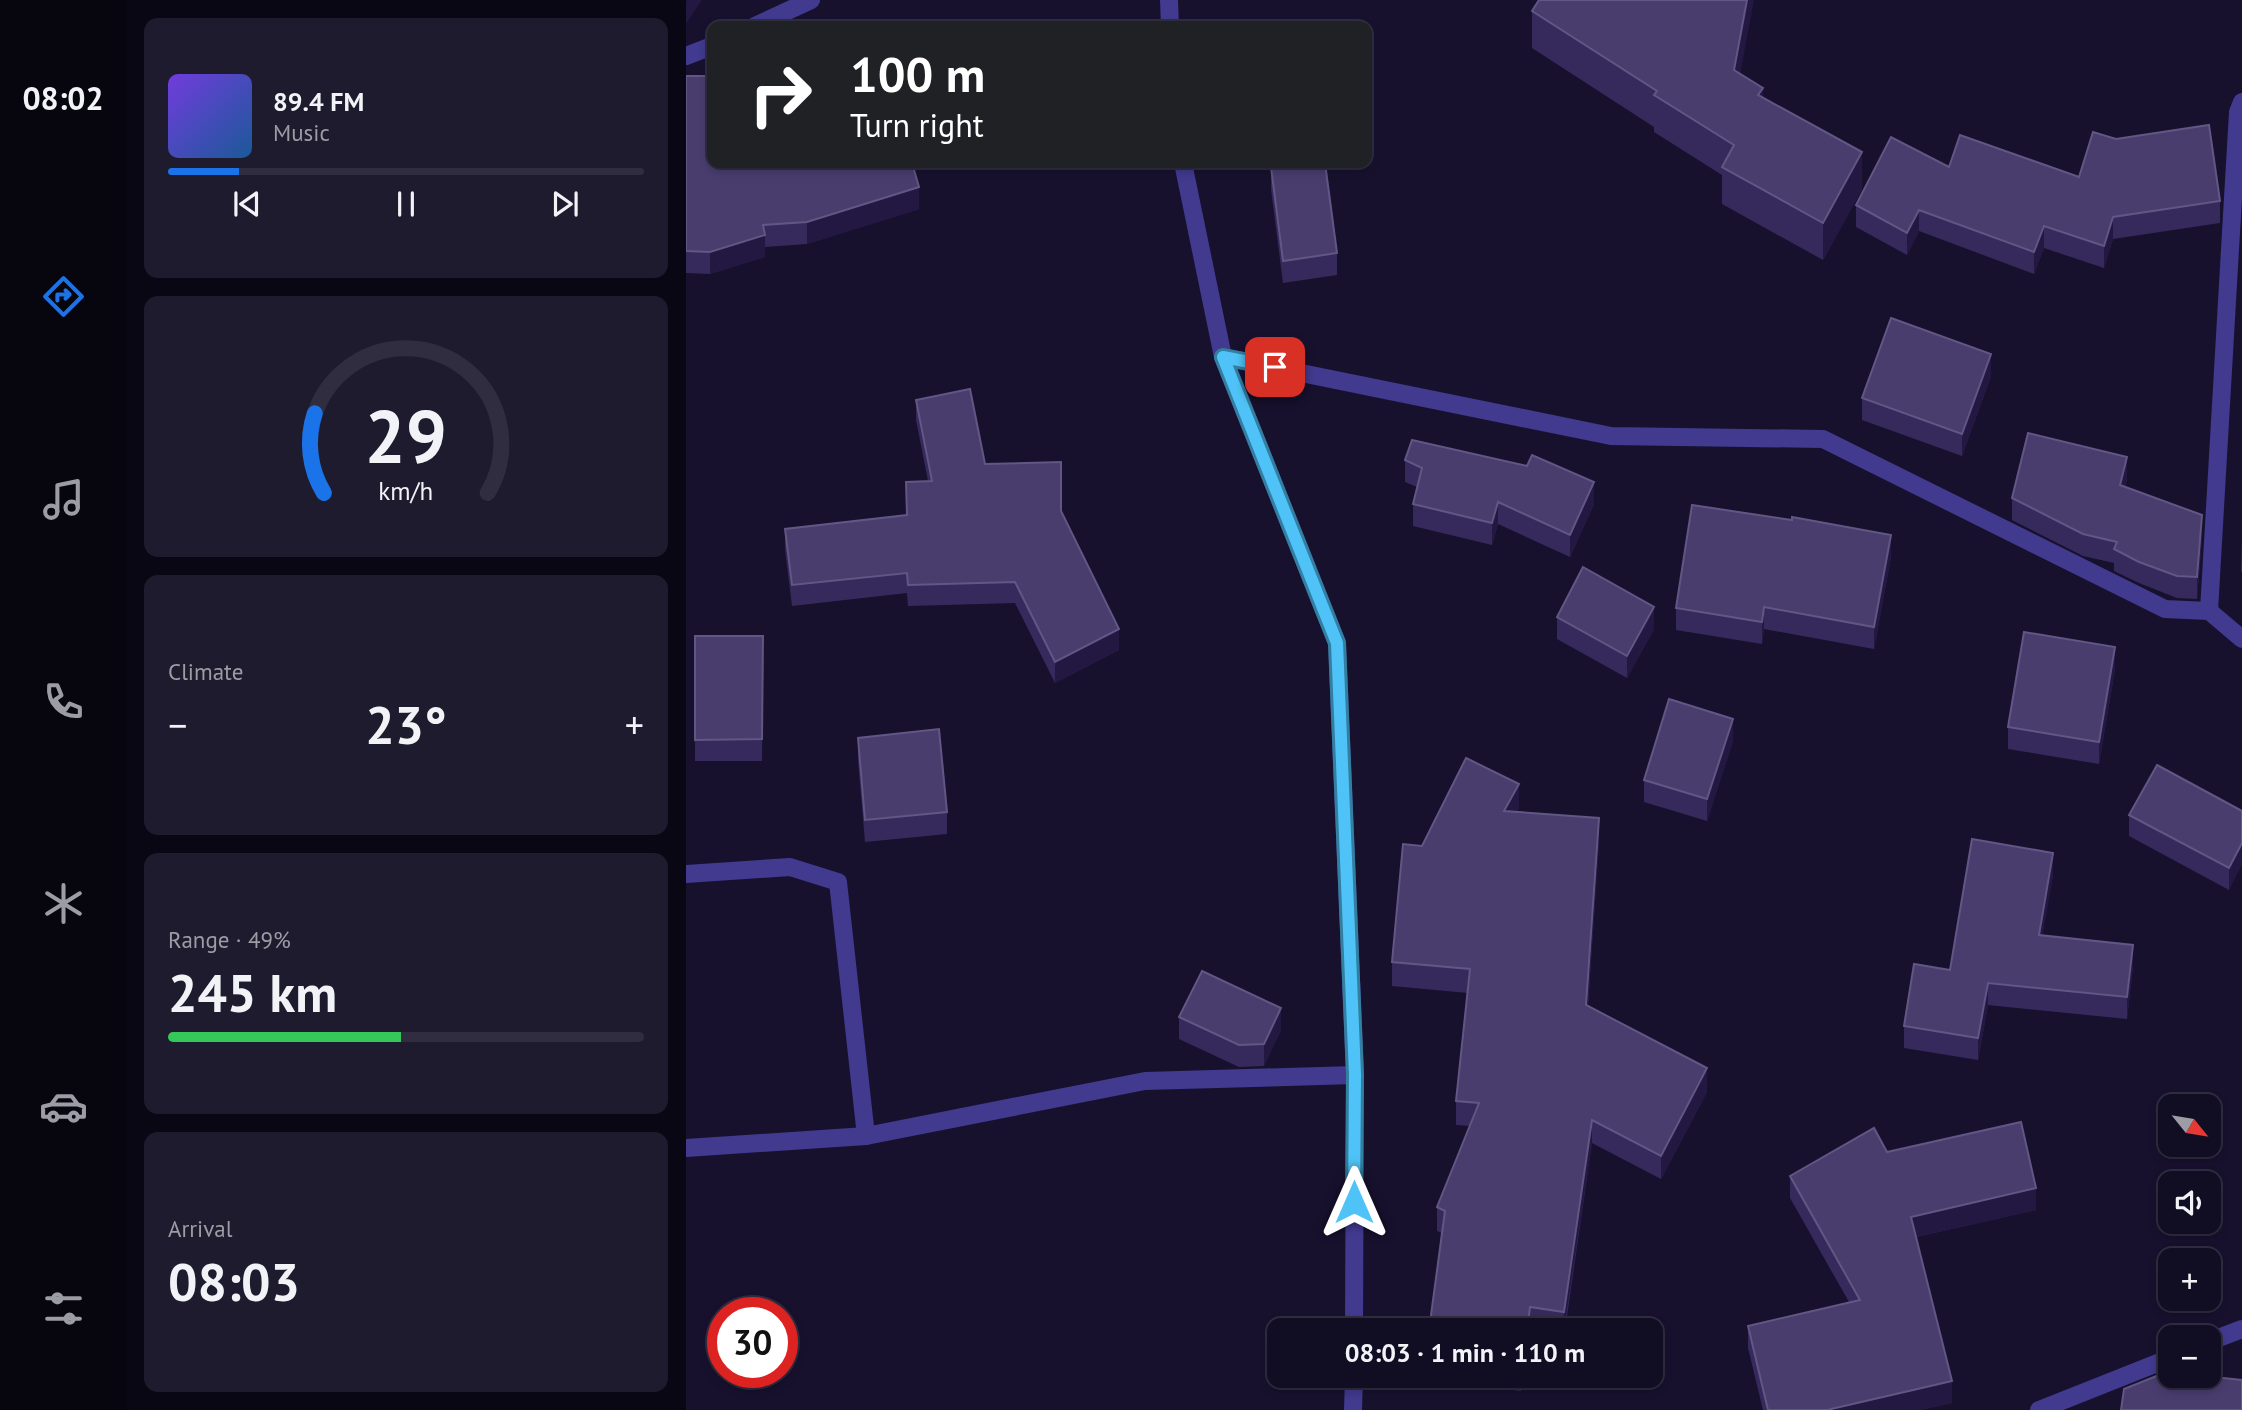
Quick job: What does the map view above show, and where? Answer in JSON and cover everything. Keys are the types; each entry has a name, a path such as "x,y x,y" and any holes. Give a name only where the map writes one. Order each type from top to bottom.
{"street":[{"path":"766,21 811,0"},
{"path":"1169,0 1170,21"},
{"path":"686,57 707,48"},
{"path":"2209,611 2238,112 2242,102"},
{"path":"1184,168 1223,357 1337,643 1355,1075 1354,1318"},
{"path":"1223,357 1611,436 1823,439 2165,609 2209,611 2242,639"},
{"path":"686,874 789,867 838,882 866,1136"},
{"path":"686,1148 866,1136 1145,1082 1355,1075"},
{"path":"2221,1337 2242,1329"},
{"path":"2039,1410 2158,1363"},
{"path":"1353,1410 1354,1388"}],"building":[{"path":"1539,0 1747,0 1734,70 1763,88 1758,95 1862,152 1823,223 1722,167 1734,145 1654,95 1657,91 1532,11"},
{"path":"686,76 707,76 707,168 913,168 919,187 807,222 763,225 765,235 710,252 686,251"},
{"path":"2209,125 2220,201 2113,217 2104,246 2044,226 2034,252 1919,210 1907,233 1856,205 1891,137 1949,167 1960,135 2079,177 2093,132 2116,139"},
{"path":"1271,168 1326,168 1337,253 1283,261"},
{"path":"1891,318 1991,354 1962,434 1862,398"},
{"path":"970,389 985,464 1061,462 1061,511 1119,629 1055,662 1015,582 908,585 907,573 792,585 785,529 907,515 906,482 932,481 916,400"},
{"path":"2028,433 2127,457 2120,485 2202,515 2197,577 2177,576 2139,562 2114,549 2117,542 2083,534 2012,498"},
{"path":"1412,440 1527,466 1532,455 1594,482 1570,535 1498,502 1492,523 1413,504 1422,468 1405,460"},
{"path":"1692,505 1792,520 1792,517 1891,535 1874,627 1764,607 1762,622 1676,608"},
{"path":"1583,567 1654,607 1627,656 1557,617"},
{"path":"2024,632 2115,647 2099,742 2008,727"},
{"path":"695,636 763,636 762,739 695,740"},
{"path":"1669,699 1733,719 1707,799 1644,780"},
{"path":"939,729 947,812 865,820 858,738"},
{"path":"1466,758 1519,784 1504,811 1599,818 1586,1005 1707,1068 1661,1156 1592,1120 1564,1312 1530,1307 1529,1318 1431,1318 1445,1211 1437,1207 1479,1103 1456,1101 1470,969 1392,962 1403,844 1422,846"},
{"path":"2157,765 2242,811 2242,843 2229,868 2129,815"},
{"path":"1972,839 2053,853 2039,935 2133,945 2127,997 1988,983 1978,1038 1904,1026 1914,964 1950,970"},
{"path":"1202,971 1281,1008 1264,1044 1239,1045 1179,1017"},
{"path":"2021,1122 2036,1188 1911,1217 1952,1381 1827,1410 1768,1410 1748,1326 1860,1300 1790,1176 1874,1128 1887,1152"},
{"path":"2158,1376 2158,1388 2221,1388 2221,1378 2242,1380 2242,1410 2121,1410 2124,1389"}],"route":[{"path":"1275,367 1223,357 1337,643 1355,1075 1354,1202"}]}
